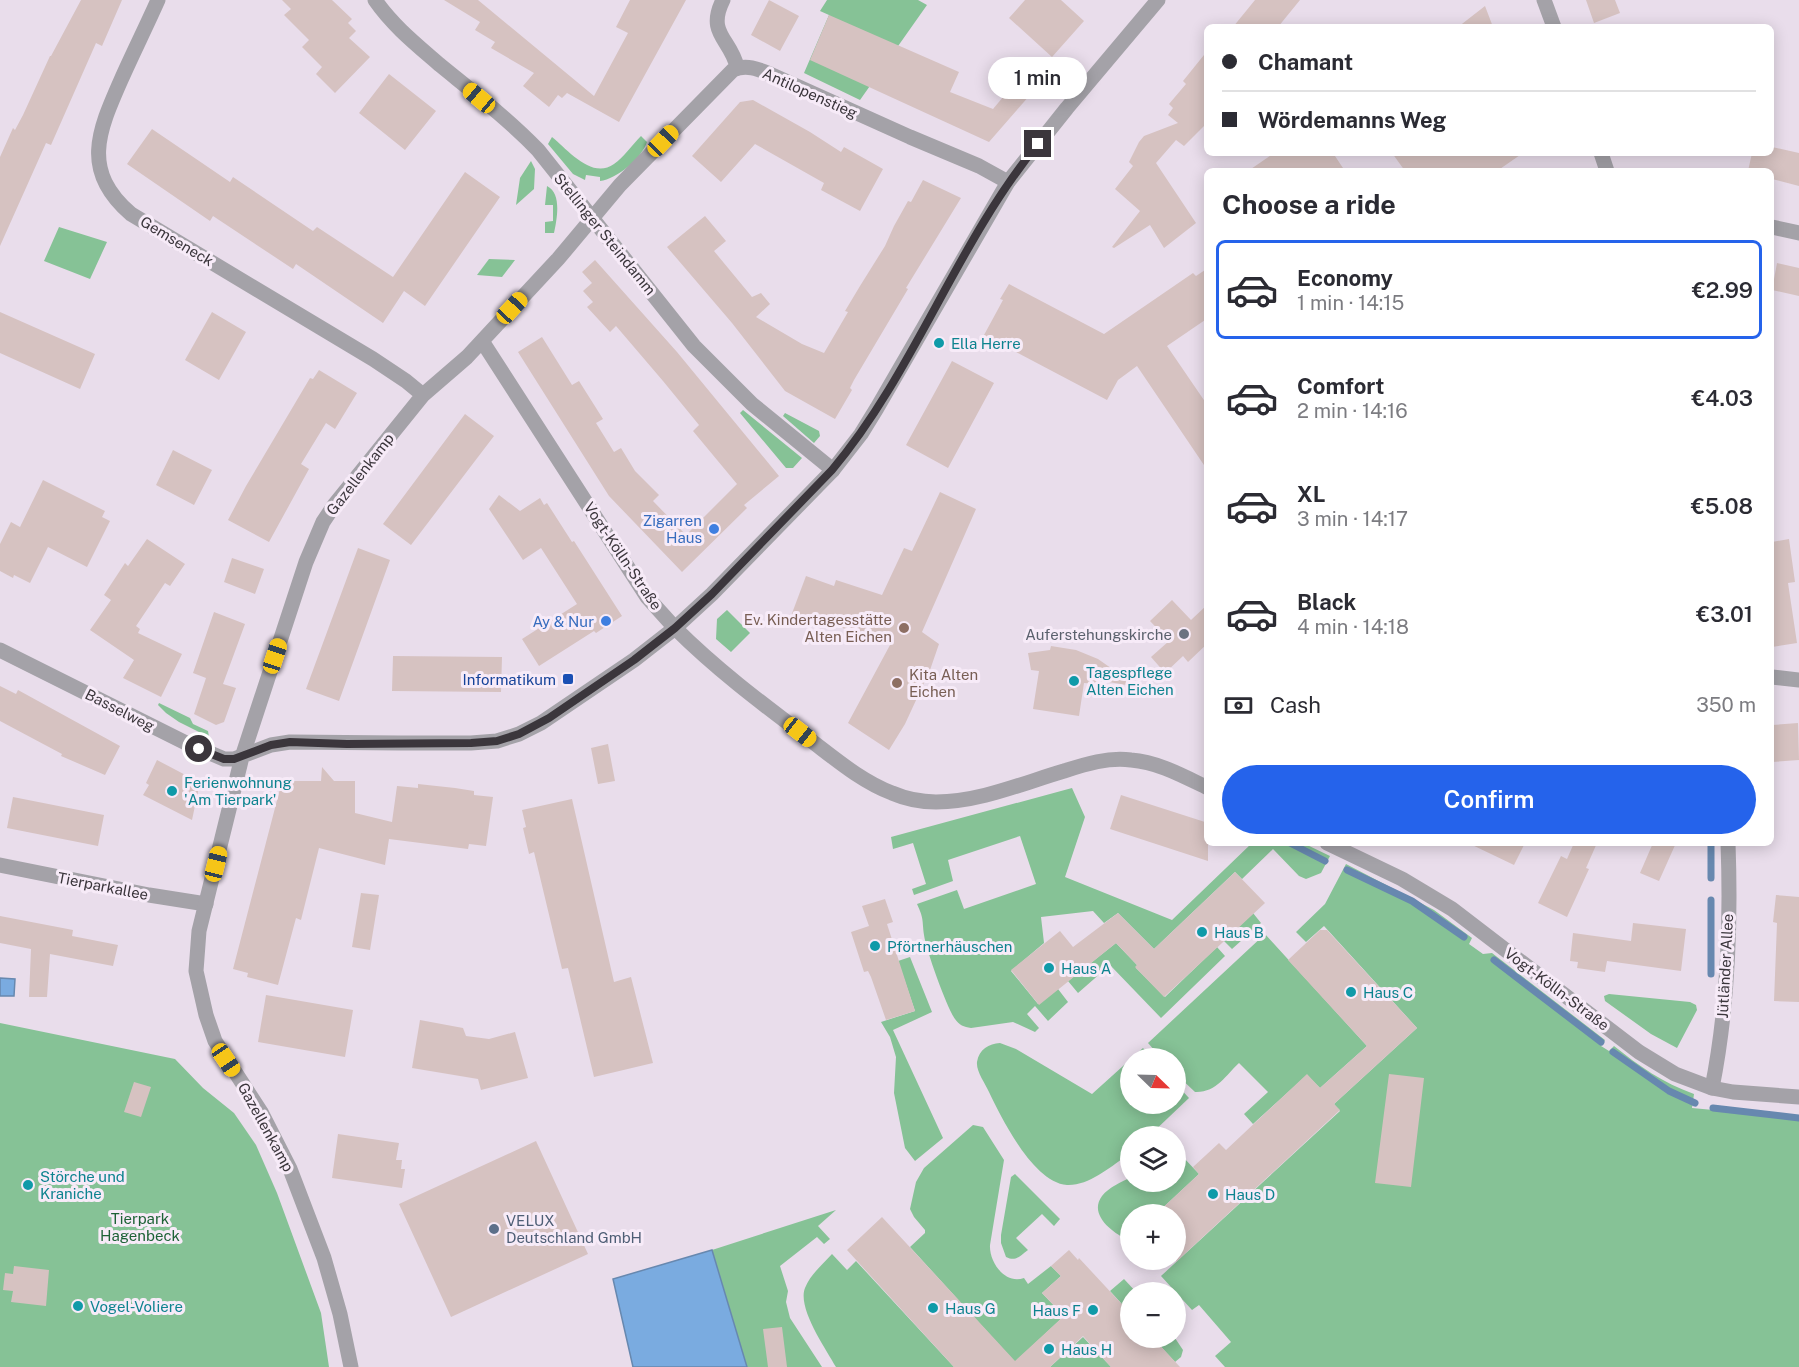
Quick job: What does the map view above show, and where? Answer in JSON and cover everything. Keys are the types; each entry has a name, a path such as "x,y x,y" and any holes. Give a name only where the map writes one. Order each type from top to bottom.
{"street":[{"name":"Gemseneck","path":"158,0 101,129 99,159 107,186 114,197 131,214 373,360 423,395"},
{"name":"Stellinger Steindamm","path":"375,0 412,41 538,150 694,346 723,377 832,470"},
{"path":"592,219 627,178 737,67 716,25 718,9 723,0"},
{"path":"242,757 271,745 290,742 347,744 497,741 519,734 549,718 634,660 675,628 712,594 832,470 861,434 1008,183 1067,108 1158,0"},
{"path":"1544,0 1553,24"},
{"name":"Antilopenstieg","path":"737,67 761,70 805,88 979,166 1008,183"},
{"name":"Gazellenkamp","path":"351,1367 340,1314 324,1258 290,1169 261,1112 215,1041 206,1015 196,971 199,931 242,757 313,541 335,504 423,395 467,357 592,219"},
{"path":"1774,227 1799,233"},
{"name":"Vogt-Kölln-Straße","path":"482,341 647,597 695,647 768,707 874,785 908,799 935,802 963,800 1087,764 1116,759 1158,765 1204,786"},
{"name":"Basselweg","path":"0,650 209,754 229,759 242,757"},
{"path":"1774,677 1799,681"},
{"name":"Vogt-Kölln-Straße","path":"1333,846 1402,879 1452,909 1656,1064 1712,1088 1733,1092 1799,1097"},
{"name":"Jütländer Allee","path":"1712,1088 1722,1027 1726,976 1728,846"},
{"name":"Tierparkallee","path":"0,865 148,895 206,904"}],"green space":[{"path":"827,0 918,0 927,5 860,100 804,73 829,15 820,11"},
{"path":"641,136 647,142 640,155 621,172 600,181 600,177 586,175 585,180 573,174 548,144 552,137 589,166 606,168 618,161"},
{"path":"531,161 535,169 534,189 516,205 520,178"},
{"path":"547,186 552,189 557,200 554,233 545,233 545,222 553,221 553,205 545,205"},
{"path":"59,227 107,242 90,279 44,261"},
{"path":"489,259 515,260 502,277 477,275"},
{"path":"743,410 802,458 793,468 786,468 740,413"},
{"path":"785,413 819,431 820,436 814,443 783,416"},
{"path":"727,610 750,633 731,652 716,639 717,619"},
{"path":"159,703 190,718 193,724 208,731 209,737 179,722 166,713 158,705"},
{"path":"1072,788 1085,817 1065,877 1172,920 1249,846 1309,846 1330,856 1321,873 1306,879 1299,876 1273,849 1242,879 1235,872 1154,949 1118,913 1104,923 1093,911 1041,917 1044,943 1011,971 1038,1004 1058,989 1068,1002 1048,1021 1035,1006 1027,1014 1039,1028 1035,1032 1013,1022 971,1028 957,1021 951,1013 937,978 917,904 957,890 964,909 1036,884 1020,836 948,860 953,881 914,895 912,889 926,884 913,843 893,849 891,837"},
{"path":"1346,864 1434,910 1472,938 1469,944 1483,954 1492,953 1605,1040 1601,1046 1609,1051 1614,1046 1672,1085 1694,1094 1692,1108 1799,1118 1799,1367 1225,1367 1215,1356 1231,1342 1199,1305 1192,1310 1186,1303 1186,1282 1166,1282 1161,1276 1168,1270 1186,1270 1186,1253 1340,1111 1334,1104 1417,1028 1324,926 1306,942 1296,932 1325,904"},
{"path":"1253,913 1261,923 1232,949 1224,941"},
{"path":"1265,934 1367,1046 1320,1088 1307,1075 1253,1124 1244,1114 1268,1092 1239,1063 1209,1090 1195,1092 1186,1083 1186,1048 1152,1048 1148,1043"},
{"path":"1116,943 1137,965 1136,968 1165,997 1217,947 1225,956 1161,1018 1110,965 1078,993 1068,981"},
{"path":"910,957 932,1012 893,1030 943,1138 915,1161 905,1148 894,1093 896,1057 890,1037 881,1022 915,1011 898,961"},
{"path":"1609,994 1690,1002 1696,1005 1697,1010 1677,1048 1651,1034 1605,1001 1604,996"},
{"name":"Tierpark Hagenbeck","path":"0,1023 175,1059 203,1088 234,1113 256,1145 277,1193 321,1313 329,1367 0,1367"},
{"path":"1000,1043 1016,1049 1092,1094 1120,1069 1120,1114 1172,1114 1160,1126 1120,1126 1120,1160 1105,1171 1075,1185 1054,1181 1042,1173 1020,1148 981,1077 977,1062 982,1051"},
{"path":"973,1125 983,1127 1004,1160 990,1245 995,1265 1005,1275 1017,1279 1024,1278 1028,1284 1051,1266 1061,1276 1042,1293 1064,1316 1015,1362 910,1247 925,1233 910,1209 916,1182 924,1168"},
{"path":"1186,1160 1199,1174 1186,1186"},
{"path":"1015,1174 1060,1219 1054,1226 1042,1214 1016,1238 1028,1250 1013,1259 1006,1257 1001,1235 1011,1177"},
{"path":"1120,1183 1120,1192 1180,1192 1167,1204 1120,1204 1120,1235 1109,1228 1098,1210 1098,1203 1102,1196"},
{"path":"836,1210 818,1226 830,1239 824,1244 817,1237 780,1266 788,1291 786,1302 790,1318 822,1367 747,1367 712,1250"},
{"path":"832,1254 847,1270 856,1261 954,1367 836,1367 809,1317 804,1296 810,1279"},
{"path":"1120,1282 1120,1302 1110,1291"},
{"path":"1083,1337 1111,1367 1050,1367"},
{"path":"1162,1348 1182,1348 1181,1357 1175,1362"}],"water":[{"path":"0,978 15,979 14,996 0,996"},
{"path":"712,1250 747,1367 633,1367 613,1279"}],"building":[{"path":"81,0 122,0 102,46 96,43 51,145 46,143 0,246 0,157 13,128 15,130 23,115 50,56"},
{"path":"282,0 332,0 352,19 348,23 356,31 349,38 370,57 335,93 316,74 322,67 302,47 309,40 284,15 291,9"},
{"path":"444,0 478,0 594,96 628,33 616,27 630,0 686,0 619,122 567,93 562,98 558,95 549,107 523,86 534,73 491,48 495,42 475,30 480,22"},
{"path":"769,0 799,16 780,51 751,35"},
{"path":"1025,0 1061,0 1084,21 1052,57 1009,18"},
{"path":"1255,0 1300,0 1280,24 1235,24"},
{"path":"1586,0 1615,0 1620,13 1594,23"},
{"path":"1485,6 1492,24 1462,24"},
{"path":"829,15 959,72 950,92 993,109 1014,84 1030,95 989,142 810,60"},
{"path":"1204,55 1204,126 1184,146 1176,140 1156,163 1196,223 1164,248 1150,225 1114,248 1112,247 1140,211 1115,189 1133,166 1129,162 1144,136 1178,123 1168,115 1173,108 1169,104 1186,84 1183,81"},
{"path":"389,74 436,111 405,150 359,113"},
{"path":"753,100 841,152 844,147 883,169 860,211 821,190 824,183 755,144 721,182 692,156 740,102"},
{"path":"152,129 230,182 233,177 313,231 317,227 393,277 465,172 500,197 425,306 404,291 383,323 296,264 293,269 213,216 210,221 127,164"},
{"path":"1774,147 1799,153 1799,186 1774,180 1774,168 1749,168 1751,156 1774,156"},
{"path":"1270,156 1335,156 1343,168 1252,168"},
{"path":"1394,156 1519,156 1501,168 1403,168"},
{"path":"923,180 961,198 906,288 908,289 854,380 850,388 852,390 835,419 785,391 732,323 667,247 705,216 726,241 714,251 752,297 761,293 770,304 756,317 802,344 824,353 848,312 845,311 885,246 908,201 911,202"},
{"path":"595,260 677,352 779,476 744,505 747,508 682,572 609,496 518,352 542,337 572,385 579,381 603,419 596,423 614,452 621,448 635,471 659,495 653,501 686,535 737,484 693,431 699,425 663,381 616,326 610,332 587,307 593,302 583,291 592,283 582,272"},
{"path":"1777,263 1799,268 1799,296 1774,290"},
{"path":"1204,271 1204,321 1167,346 1204,400 1204,465 1137,366 1118,380 1107,400 984,335 1009,284 1104,334 1193,273 1196,276"},
{"path":"0,312 95,354 80,389 0,353"},
{"path":"212,312 246,332 219,380 185,360"},
{"path":"952,361 994,383 948,468 906,445"},
{"path":"319,370 357,393 335,429 326,423 301,464 309,469 269,542 228,520 310,378 313,379"},
{"path":"465,414 494,436 411,545 383,524"},
{"path":"173,450 212,470 194,505 156,485"},
{"path":"43,480 105,511 102,517 110,521 87,567 48,547 30,583 0,571 0,544 11,522 20,527"},
{"name":"Ev. Kindertagesstätte Alten Eichen","path":"940,492 976,509 922,632 939,644 930,670 905,724 889,750 848,723 890,645 823,621 821,627 791,616 806,576 834,586 836,580 882,595 904,548 912,551"},
{"path":"499,495 520,511 540,498 544,505 547,503 622,616 539,666 522,639 577,604 541,548 523,560 489,509"},
{"path":"147,539 185,564 170,586 165,583 136,626 140,629 138,633 182,654 161,697 123,678 134,660 90,630 111,600 104,595 125,563 128,566"},
{"path":"1789,539 1795,582 1788,583 1797,643 1774,647 1774,542"},
{"path":"358,548 390,560 339,701 306,689"},
{"path":"232,558 264,569 255,594 224,582"},
{"name":"Auferstehungskirche","path":"1172,600 1191,620 1204,608 1204,647 1188,662 1183,656 1165,673 1151,657 1169,641 1150,621"},
{"path":"214,612 245,624 223,684 236,688 224,722 216,725 194,714 206,678 193,673"},
{"name":"Tagespflege Alten Eichen","path":"1051,646 1076,650 1098,659 1138,687 1097,680 1096,684 1084,683 1079,716 1033,709 1039,671 1031,670 1028,653 1050,650"},
{"path":"393,656 502,657 501,692 392,691"},
{"path":"0,686 16,694 18,690 120,746 105,775 61,756 62,754 0,721"},
{"path":"1798,723 1799,760 1774,762 1774,725"},
{"path":"608,744 615,781 598,784 591,748"},
{"name":"Ferienwohnung 'Am Tierpark'","path":"157,760 195,780 199,787 192,820 143,795 149,785 146,783"},
{"path":"322,767 334,781 355,781 355,813 392,822 397,786 418,788 418,784 455,788 474,791 474,795 493,797 486,846 469,844 468,849 389,839 385,865 319,848 301,920 296,918 278,985 247,977 248,973 233,969 281,785 286,781 321,781"},
{"path":"1121,795 1204,822 1204,846 1208,846 1208,861 1110,829"},
{"path":"13,797 104,815 98,846 7,828"},
{"path":"572,799 614,982 631,977 653,1063 594,1077 568,968 562,969 534,852 529,854 523,828 526,827 522,810"},
{"path":"1474,846 1524,846 1514,865"},
{"path":"1573,846 1596,846 1586,868 1589,869 1567,917 1538,903 1561,856 1567,859"},
{"path":"1652,846 1675,846 1659,881 1640,873"},
{"name":"Haus B","path":"1235,872 1265,903 1164,997 1116,943 1039,1005 1011,970 1060,931 1073,947 1118,913 1154,949"},
{"path":"361,893 379,895 370,950 352,947"},
{"path":"1776,895 1799,897 1799,1002 1774,1001 1777,923 1773,922"},
{"path":"885,899 893,922 887,924 915,1011 886,1020 871,977 868,971 864,972 851,932 869,926 862,906"},
{"path":"0,916 73,930 72,936 118,945 113,966 50,954 47,997 29,997 31,949 0,943"},
{"path":"1633,923 1686,929 1681,971 1607,961 1605,972 1577,968 1578,962 1570,961 1573,933 1631,941"},
{"path":"1320,930 1327,930 1417,1028 1334,1104 1340,1110 1186,1253 1186,1204 1167,1204 1180,1192 1186,1192 1186,1186 1199,1174 1193,1167 1219,1143 1226,1150 1307,1074 1320,1088 1367,1046 1288,960"},
{"path":"266,995 353,1010 345,1057 258,1042"},
{"path":"420,1020 463,1028 466,1036 489,1039 515,1032 528,1078 481,1090 478,1079 412,1068"},
{"path":"1389,1074 1424,1078 1411,1187 1375,1183"},
{"path":"134,1082 151,1087 141,1117 124,1112"},
{"path":"338,1134 399,1143 396,1160 402,1160 401,1169 405,1169 402,1188 332,1178"},
{"name":"VELUX Deutschland GmbH","path":"536,1141 588,1254 451,1317 399,1204"},
{"path":"882,1217 1015,1361 1064,1316 1042,1293 1061,1276 1051,1266 1069,1250 1120,1302 1120,1348 1162,1348 1180,1367 1111,1367 1083,1336 1050,1367 954,1367 847,1250"},
{"path":"14,1266 49,1270 46,1306 11,1302 13,1291 3,1290 5,1273 13,1274"},
{"path":"782,1327 787,1367 768,1367 763,1329"}],"waterway":[{"path":"1296,846 1325,861"},
{"path":"1711,846 1711,878"},
{"path":"1347,870 1412,901 1464,937"},
{"path":"1711,900 1711,974"},
{"path":"1494,960 1601,1042"},
{"path":"1613,1052 1669,1091 1695,1103"},
{"path":"1713,1108 1799,1118"}],"place":[{"name":"Ella Herre","path":"939,343"},
{"name":"Zigarren Haus","path":"714,529"},
{"name":"Ay & Nur","path":"606,621"},
{"name":"Ev. Kindertagesstätte Alten Eichen","path":"904,628"},
{"name":"Auferstehungskirche","path":"1184,634"},
{"name":"Informatikum","path":"568,679"},
{"name":"Tagespflege Alten Eichen","path":"1074,681"},
{"name":"Kita Alten Eichen","path":"897,683"},
{"name":"Ferienwohnung 'Am Tierpark'","path":"172,791"},
{"name":"Haus B","path":"1202,932"},
{"name":"Pförtnerhäuschen","path":"875,946"},
{"name":"Haus A","path":"1049,968"},
{"name":"Haus C","path":"1351,992"},
{"name":"Störche und Kraniche","path":"28,1185"},
{"name":"Haus D","path":"1213,1194"},
{"name":"VELUX Deutschland GmbH","path":"494,1229"},
{"name":"Vogel-Voliere","path":"78,1306"},
{"name":"Haus G","path":"933,1308"},
{"name":"Haus F","path":"1093,1310"},
{"name":"Haus H","path":"1049,1349"}],"route":[{"path":"199,749 224,759 234,759 282,742 309,741 347,744 497,741 542,723 634,660 696,610 847,453 878,408 990,211 1038,144"}]}
